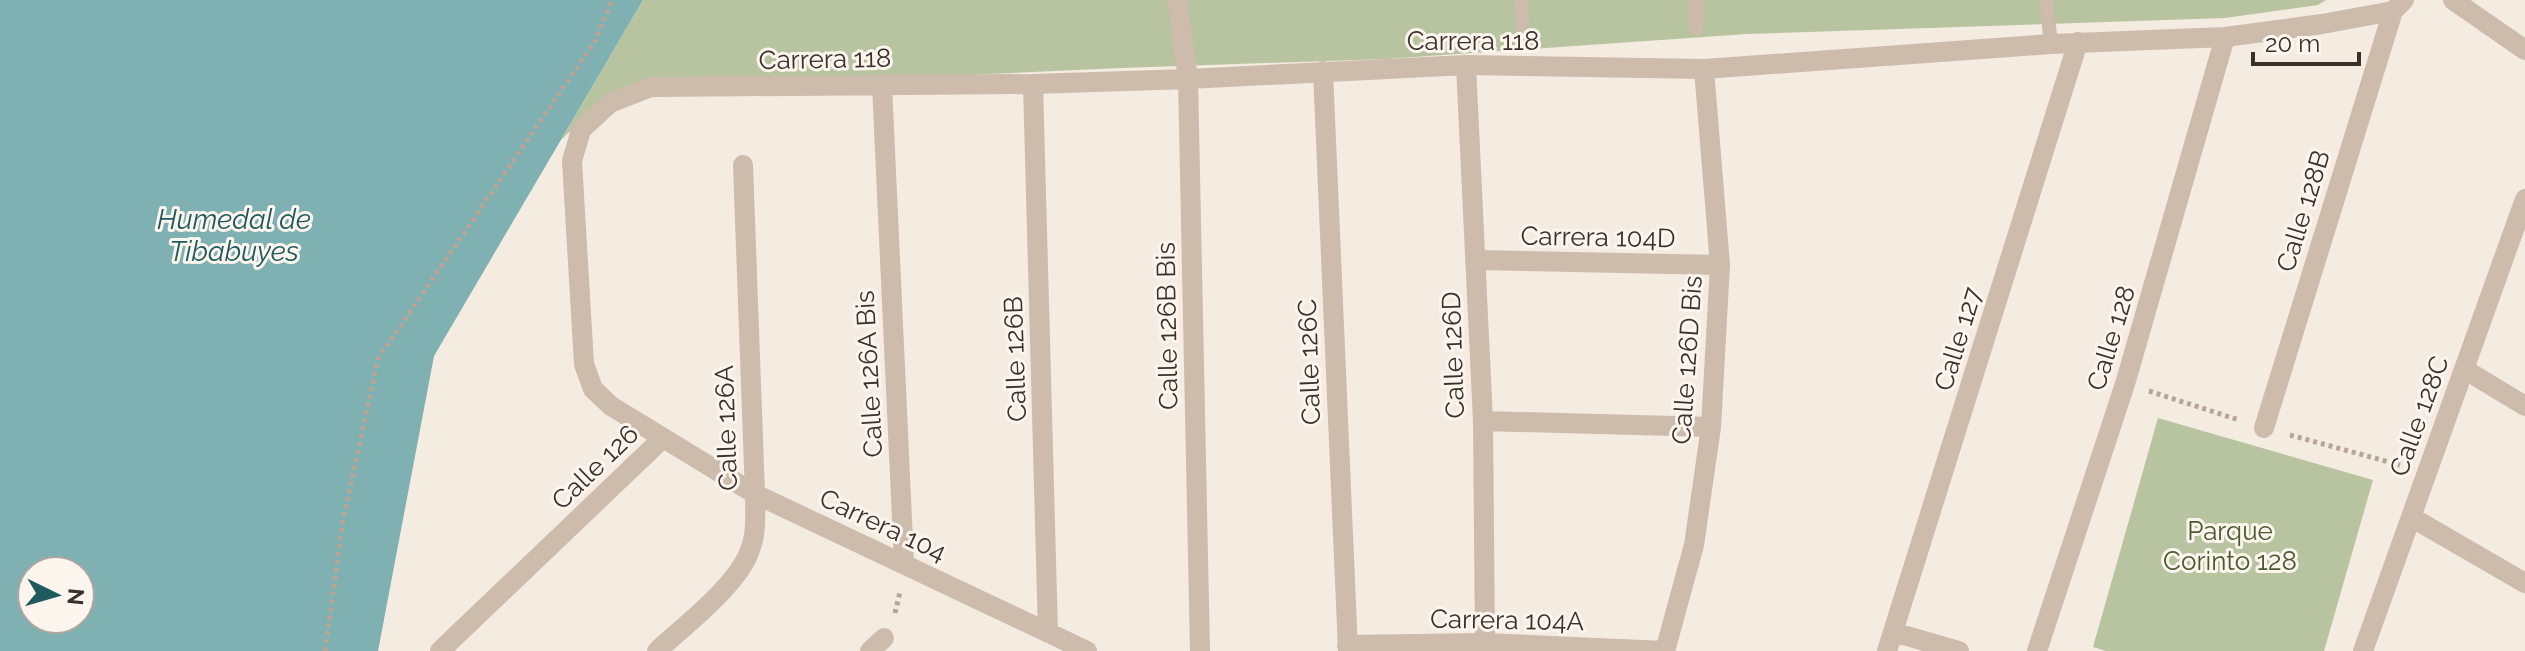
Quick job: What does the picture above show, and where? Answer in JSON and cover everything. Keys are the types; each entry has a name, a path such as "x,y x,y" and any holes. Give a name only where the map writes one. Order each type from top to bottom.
{"street":[{"name":"Calle 126B Bis","path":"1177,0 1188,79 1200,651"},
{"path":"2453,0 2525,50"},
{"name":"Carrera 118","path":"572,161 581,130 610,103 651,87 1033,84 1466,65 1704,69 2078,42 2225,37 2322,24 2398,5"},
{"name":"Calle 128B","path":"2264,428 2398,5"},
{"name":"Calle 128","path":"2037,651 2125,384 2225,37"},
{"name":"Calle 127","path":"1890,641 2078,42"},
{"name":"Calle 126D","path":"1466,65 1483,421 1485,643"},
{"name":"Calle 126D Bis","path":"1665,651 1694,545 1711,427 1720,265 1704,69"},
{"name":"Calle 126C","path":"1323,71 1348,648"},
{"name":"Calle 126B","path":"1033,84 1048,633"},
{"name":"Calle 126A Bis","path":"882,85 904,563"},
{"name":"Calle 126","path":"440,651 662,439 611,406 593,389 584,364 572,161"},
{"name":"Calle 126A","path":"657,651 736,577 750,550 755,522 743,165"},
{"name":"Calle 128C","path":"2363,651 2464,369 2520,231 2525,199"},
{"name":"Carrera 104D","path":"1475,260 1720,265"},
{"path":"2464,369 2525,406"},
{"path":"1483,421 1711,427"},
{"name":"Carrera 104","path":"662,439 755,494 1087,651"},
{"path":"2411,517 2525,583"},
{"path":"1890,641 1959,651"},
{"name":"Carrera 104A","path":"1348,648 1485,643 1665,651"}],"lane":[{"path":"1521,0 1524,42"},
{"path":"1696,0 1696,28"},
{"path":"2046,0 2051,44"}],"path":[{"path":"325,651 343,520 378,359 595,41 612,0"},
{"path":"877,644 897,606 904,563"}],"green space":[{"path":"643,0 2326,0 2318,5 2225,18 1747,34 1386,59 773,84 602,100 561,140"},
{"name":"Parque Corinto 128","path":"2158,418 2373,480 2324,651 2106,651 2093,647"}],"water":[{"name":"Humedal de Tibabuyes","path":"0,0 643,0 434,356 378,651 0,651"}]}
